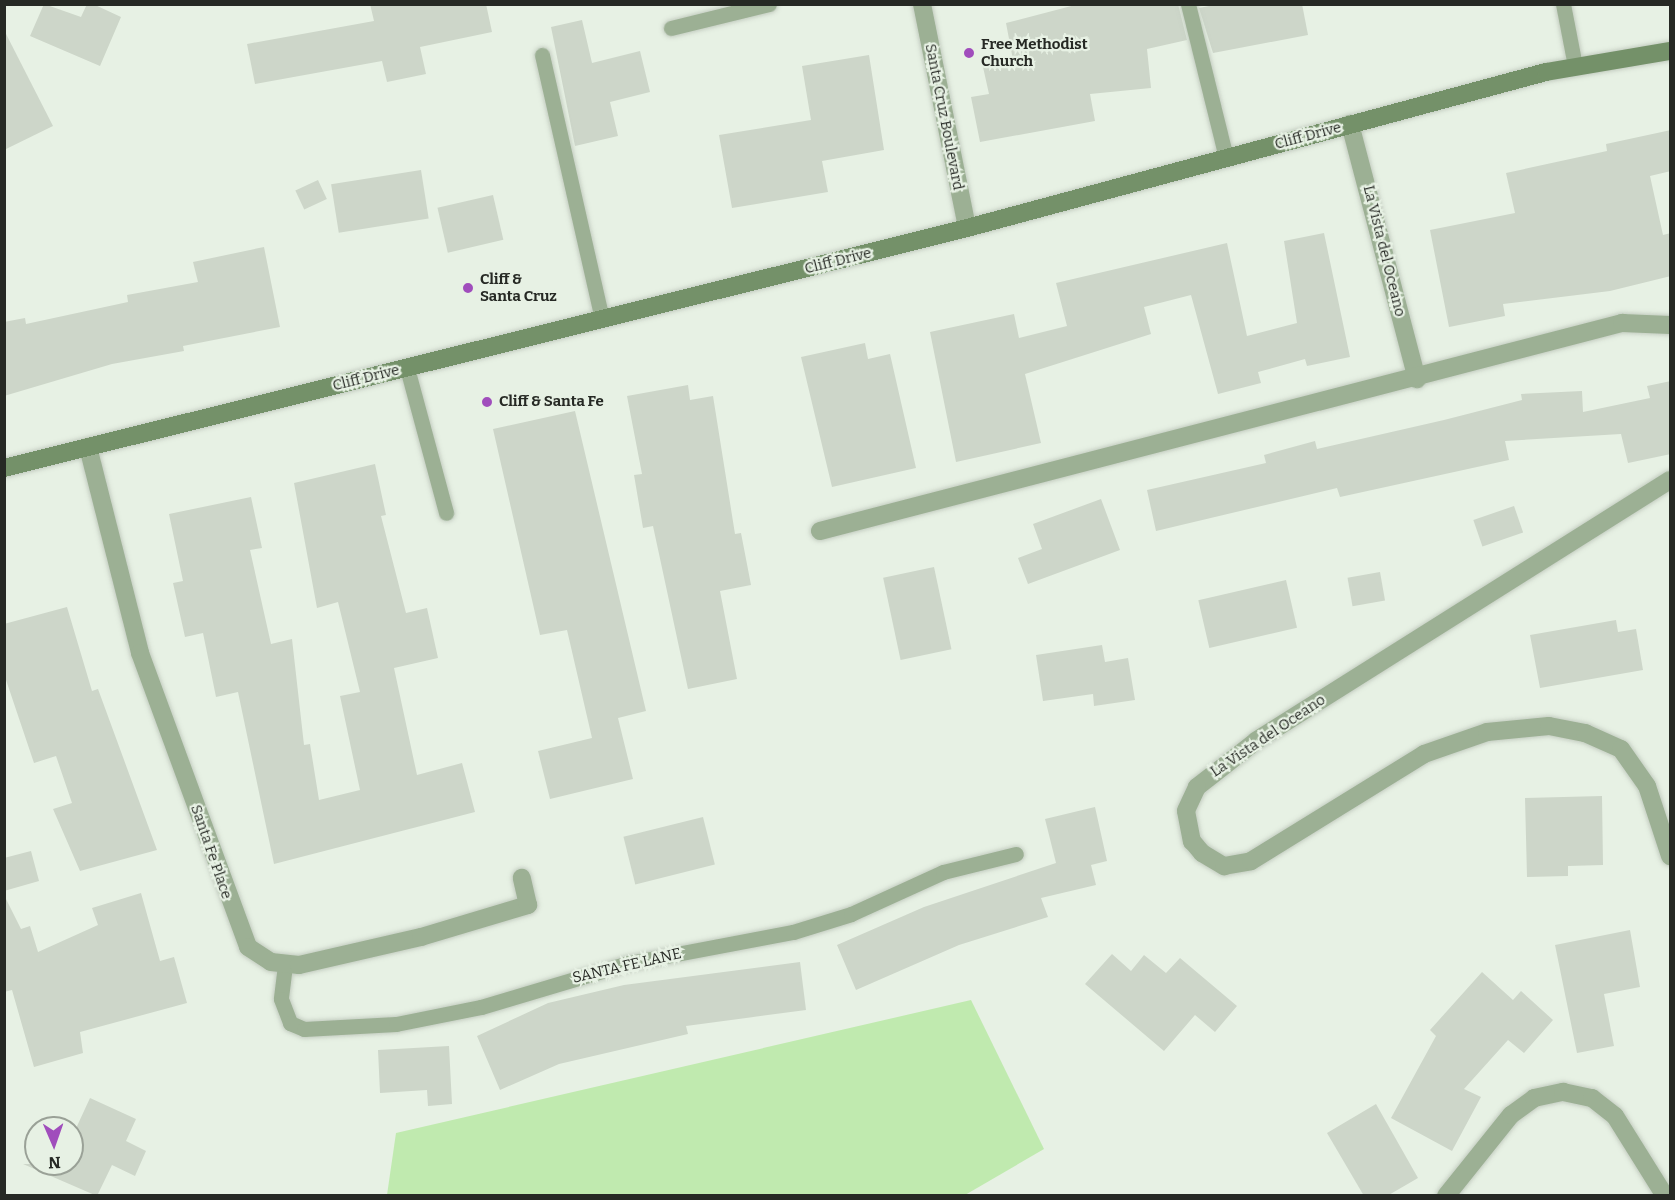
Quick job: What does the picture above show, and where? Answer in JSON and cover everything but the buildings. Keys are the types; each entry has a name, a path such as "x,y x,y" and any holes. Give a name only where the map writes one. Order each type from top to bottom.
{"main road":[{"name":"Cliff Drive","path":"4,468 967,228 1350,124 1575,66 1671,51"}],"street":[{"name":"Santa Cruz Boulevard","path":"922,4 967,228"},
{"name":"La Vista del Oceano","path":"1350,124 1417,379"},
{"path":"820,531 1417,379 1622,323 1671,325"},
{"name":"Santa Fe Place","path":"88,447 140,653 239,931 258,956 285,965"},
{"name":"La Vista del Oceano","path":"1671,480 1218,767 1188,801 1188,828 1202,853 1224,866 1251,861 1424,754 1454,741 1549,726 1585,733 1621,749 1647,786 1671,856"},
{"path":"285,965 422,937 528,904 522,878"},
{"path":"1446,1196 1511,1115 1534,1098 1563,1092 1592,1098 1615,1116 1665,1196"}],"lane":[{"path":"671,28 769,4"},
{"path":"1188,4 1226,158"},
{"path":"1563,4 1575,66"},
{"path":"542,55 602,319"},
{"path":"408,368 446,513"},
{"name":"SANTA FE LANE","path":"285,965 281,999 290,1023 304,1029 396,1024 481,1007 629,963 793,932 851,914 943,872 1016,854"}],"green space":[{"path":"971,1000 1044,1149 965,1195 387,1195 396,1133"}],"place":[{"name":"Free Methodist Church","path":"969,53"},
{"name":"Cliff & Santa Cruz","path":"468,288"},
{"name":"Cliff & Santa Fe","path":"487,402"}]}
